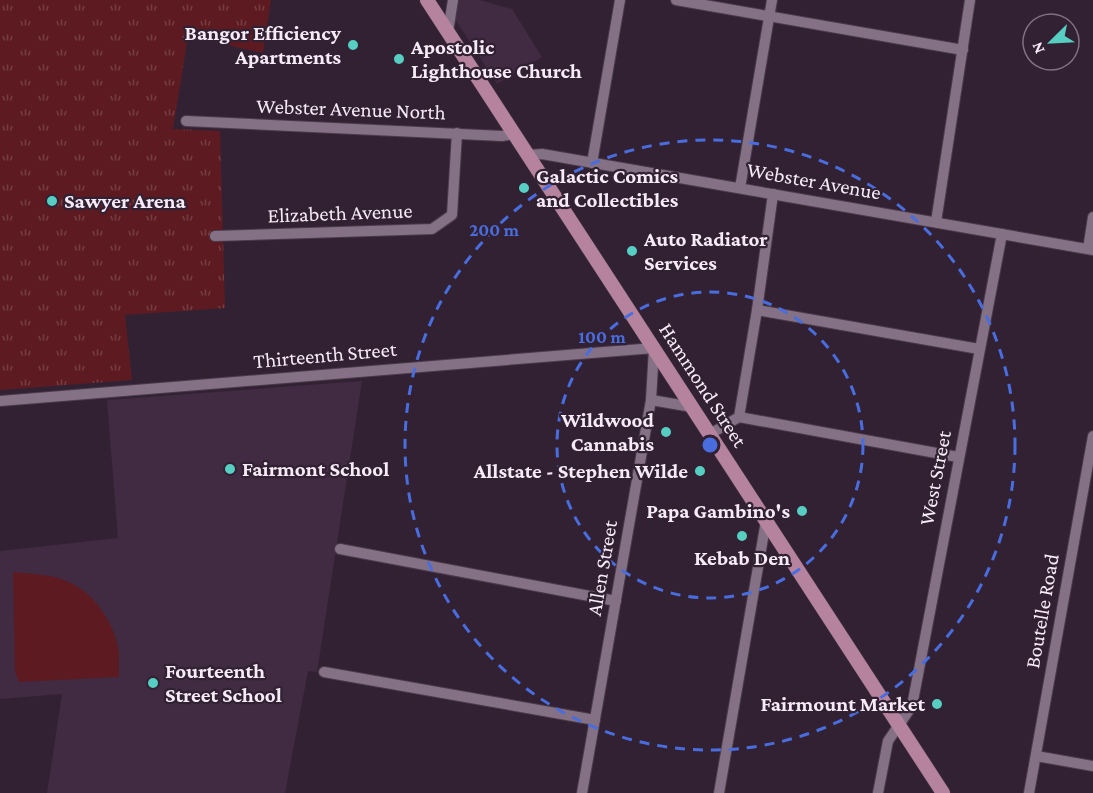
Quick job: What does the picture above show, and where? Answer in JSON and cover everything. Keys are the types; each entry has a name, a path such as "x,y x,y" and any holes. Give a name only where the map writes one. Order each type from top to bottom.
{"main road":[{"name":"Hammond Street","path":"427,0 943,793"}],"street":[{"path":"448,32 453,0"},
{"path":"592,163 620,0"},
{"path":"676,0 963,50"},
{"path":"740,188 772,0"},
{"path":"936,222 970,0"},
{"name":"Webster Avenue North","path":"186,121 506,136 514,134"},
{"name":"Elizabeth Avenue","path":"215,236 432,230 452,215 457,133"},
{"name":"Webster Avenue","path":"528,155 542,154 1090,249"},
{"path":"739,417 758,310 773,194"},
{"path":"1090,249 1093,217"},
{"name":"West Street","path":"878,793 888,741 912,706 1002,234"},
{"path":"758,310 979,349"},
{"name":"Allen Street","path":"582,793 651,400 654,348"},
{"name":"Thirteenth Street","path":"0,401 654,348"},
{"path":"651,400 692,407"},
{"path":"710,434 739,417 958,457"},
{"name":"Boutelle Road","path":"1029,793 1093,436"},
{"path":"719,793 766,521"},
{"path":"340,549 616,601"},
{"path":"324,672 595,720"},
{"path":"1036,756 1093,766"}],"shaded area":[{"path":"449,0 480,0 512,9 542,57 497,84 447,7"},
{"path":"362,381 317,672 308,671 285,793 47,793 62,694 0,699 0,551 118,538 107,400"}],"green space":[{"path":"0,0 271,0 263,53 188,36 173,129 220,131 225,308 125,315 132,380 0,390"},
{"path":"13,572 57,578 71,583 89,595 103,612 114,632 119,653 119,677 19,682 15,672"}],"place":[{"name":"Bangor Efficiency Apartments","path":"353,45"},
{"name":"Apostolic Lighthouse Church","path":"399,59"},
{"name":"Galactic Comics and Collectibles","path":"524,188"},
{"name":"Sawyer Arena","path":"52,201"},
{"name":"Auto Radiator Services","path":"632,251"},
{"name":"Wildwood Cannabis","path":"666,432"},
{"name":"Fairmont School","path":"230,469"},
{"name":"Allstate - Stephen Wilde","path":"700,471"},
{"name":"Papa Gambino's","path":"802,511"},
{"name":"Kebab Den","path":"742,536"},
{"name":"Fourteenth Street School","path":"153,683"},
{"name":"Fairmount Market","path":"937,704"}]}
